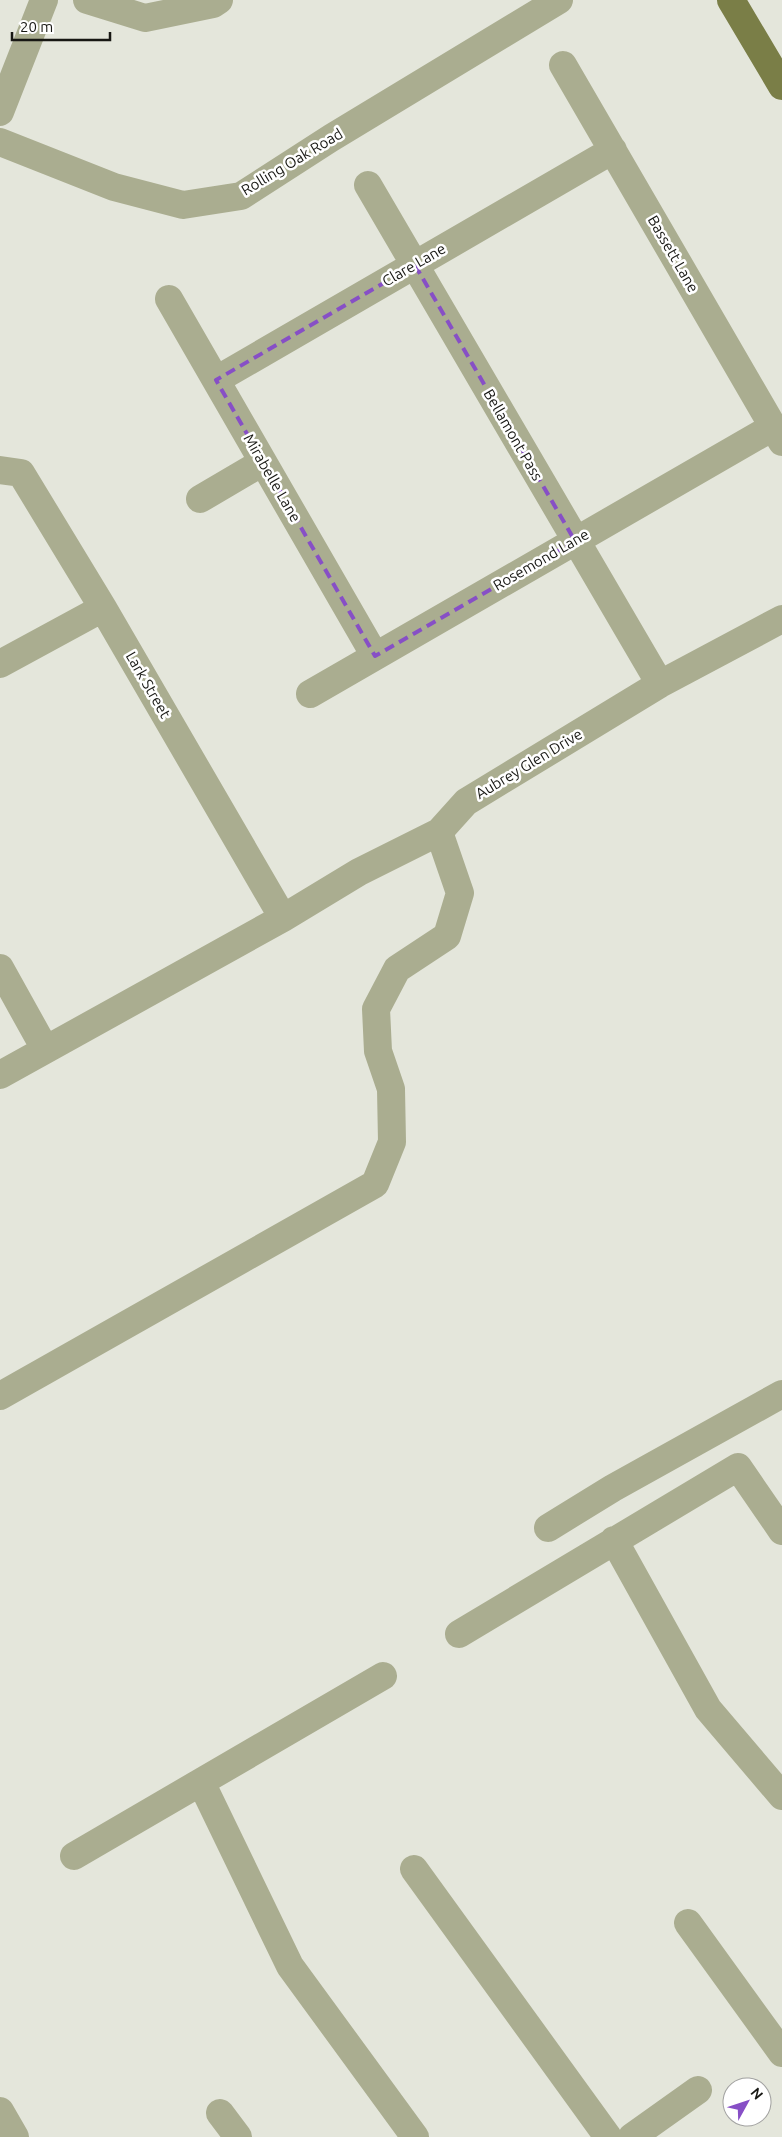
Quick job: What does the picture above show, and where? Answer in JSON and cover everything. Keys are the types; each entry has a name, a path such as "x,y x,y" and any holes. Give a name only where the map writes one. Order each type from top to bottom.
{"main road":[{"path":"731,0 782,86"}],"street":[{"path":"0,112 44,0"},
{"path":"87,0 145,18 213,4 218,0"},
{"name":"Rolling Oak Road","path":"0,142 114,187 183,205 241,196 331,138 559,0"},
{"name":"Bassett Lane","path":"563,65 778,435"},
{"name":"Clare Lane","path":"216,380 613,150"},
{"name":"Bellamont Pass","path":"368,185 660,684"},
{"name":"Mirabelle Lane","path":"169,299 375,656"},
{"name":"Rosemond Lane","path":"310,694 575,541 778,435"},
{"path":"200,499 263,462"},
{"name":"Lark Street","path":"0,470 21,473 283,918"},
{"path":"0,664 102,608"},
{"name":"Aubrey Glen Drive","path":"0,1075 283,918 359,872 439,832 466,802 660,684 782,619"},
{"path":"0,1396 375,1184 392,1142 391,1090 378,1051 376,1009 398,969 447,936 460,893 439,832"},
{"path":"0,968 45,1050"},
{"path":"548,1528 613,1488 782,1394"},
{"path":"459,1634 738,1467 782,1531"},
{"path":"614,1540 708,1709 782,1796"},
{"path":"74,1856 383,1676"},
{"path":"201,1782 290,1966 415,2137"},
{"path":"414,1869 608,2137"},
{"path":"688,1923 782,2053"},
{"path":"632,2137 698,2090"},
{"path":"0,2111 15,2137"},
{"path":"220,2112 238,2137"}],"highlighted area":[{"path":"415,265 575,541 375,656 216,380"}]}
